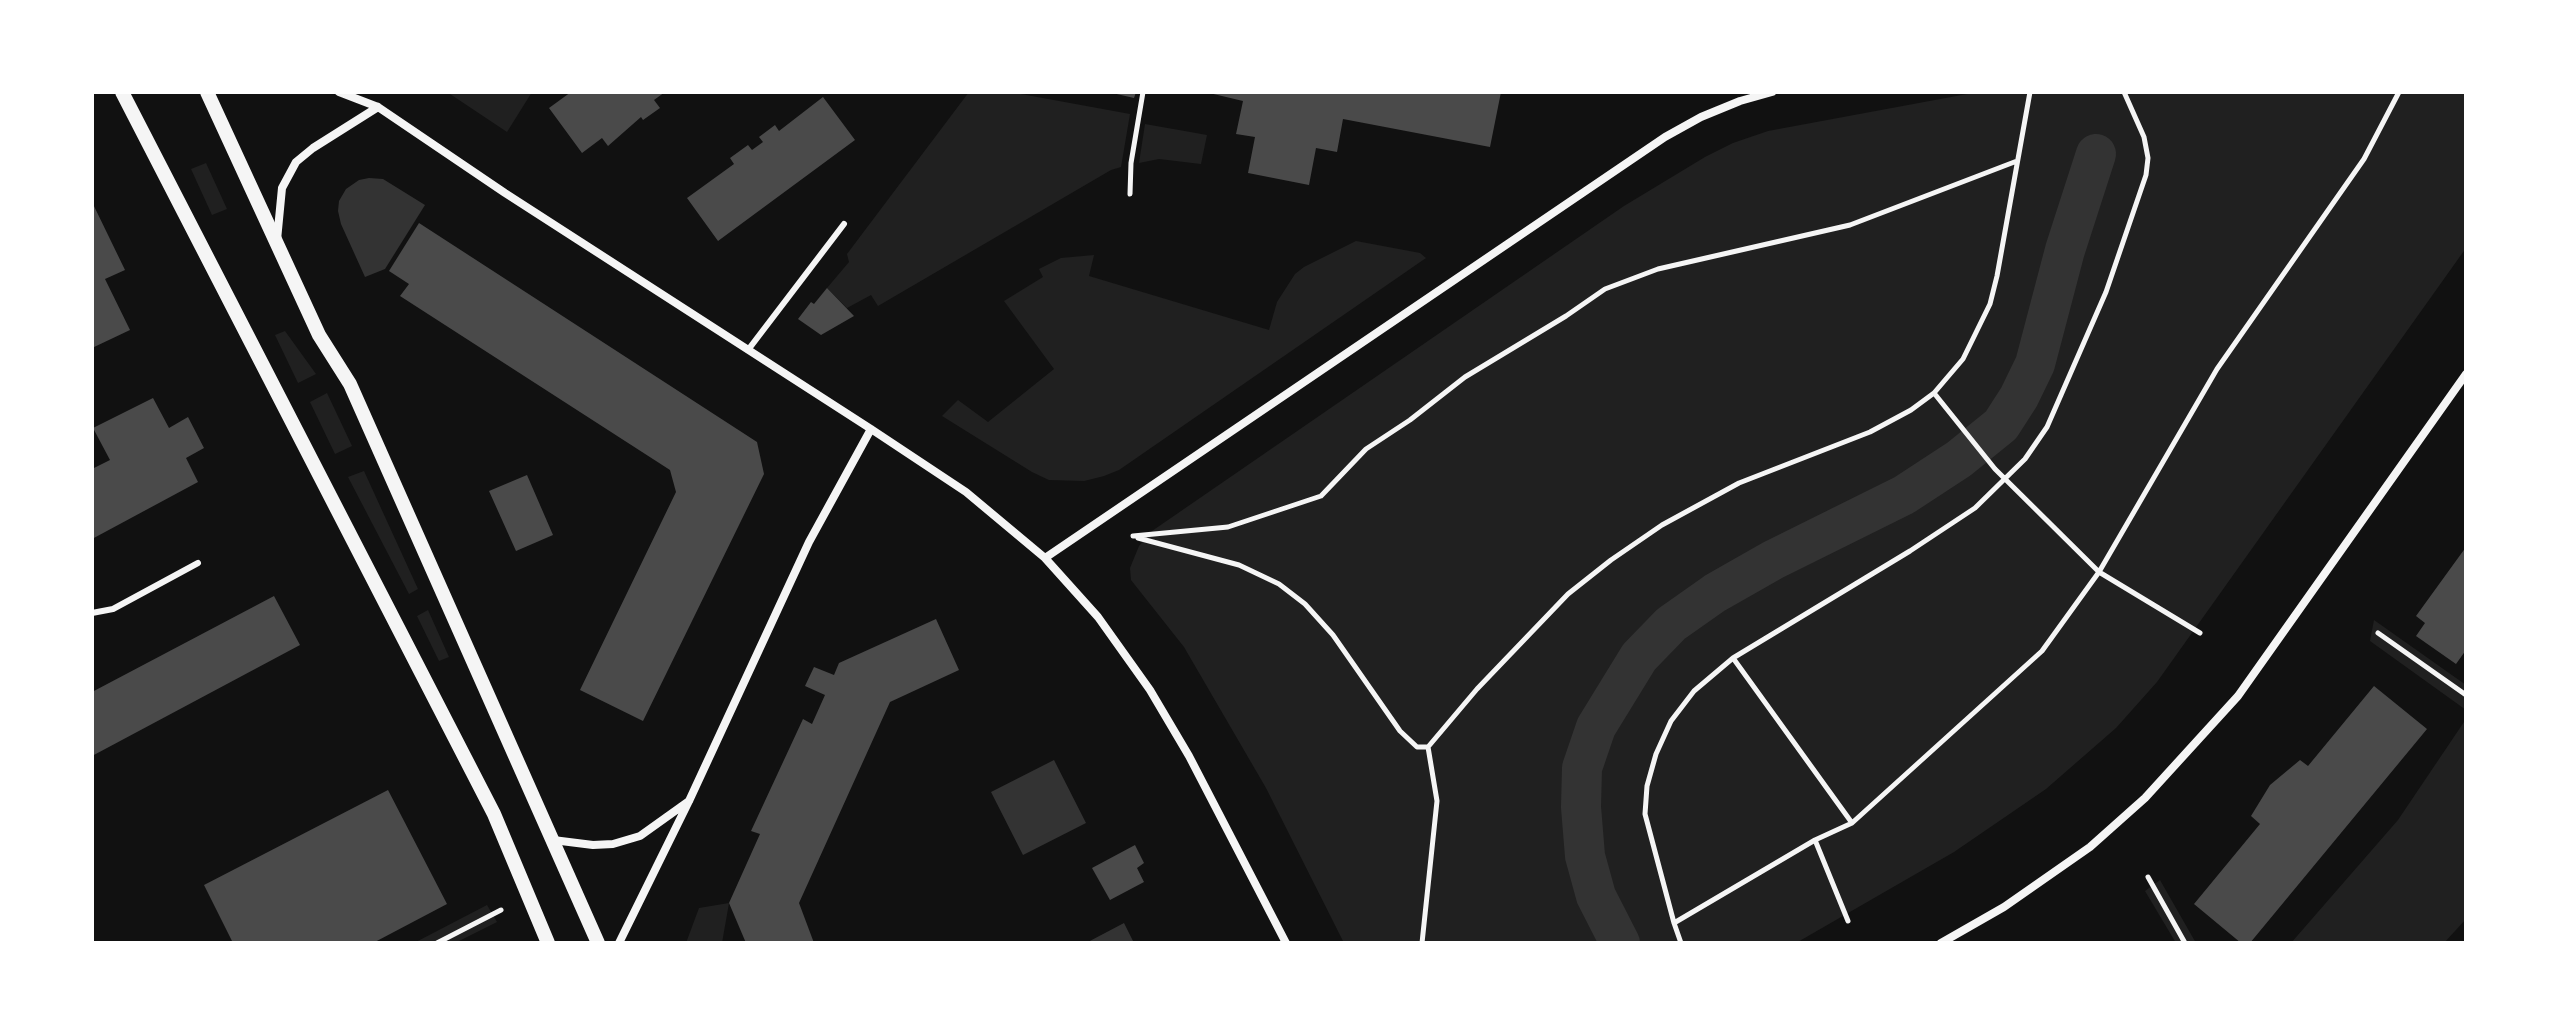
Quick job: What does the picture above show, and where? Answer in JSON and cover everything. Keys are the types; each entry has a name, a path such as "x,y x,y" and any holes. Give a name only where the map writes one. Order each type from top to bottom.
{"street":[{"path":"122,92 494,814 548,943"},
{"path":"207,92 319,335 350,384 598,943"},
{"path":"339,92 378,107 871,429 966,492 1045,558 1098,617 1150,690 1189,756 1286,943"},
{"path":"1045,558 1665,137 1701,117 1772,92"},
{"path":"277,241 282,188 296,162 336,132 378,107"},
{"path":"1941,943 2004,907 2090,847 2156,787 2238,696 2466,374"},
{"path":"619,943 689,801 809,542 871,429"},
{"path":"553,840 613,844 640,836 689,801"}],"lane":[{"path":"748,350 844,224"},
{"path":"92,613 113,609 198,563"}],"path":[{"path":"1130,194 1131,163 1143,92"},
{"path":"1422,943 1437,801 1428,747 1477,689 1568,594 1611,560 1662,525 1739,483 1870,432 1911,410 1934,393 1963,359 1990,304 2030,92"},
{"path":"1681,943 1645,814 1647,786 1656,754 1671,721 1694,691 1733,658 1975,508 2025,459 2047,427 2106,292 2146,175 2148,158 2144,137 2124,92"},
{"path":"1674,923 1815,840 1852,823 2042,651 2099,572 2217,369 2364,159 2399,92"},
{"path":"1428,747 1417,747 1400,731 1333,635 1305,604 1279,584 1239,565 1133,536 1228,527 1321,496 1366,449 1410,420 1465,377 1605,289 1658,269 1850,225 2017,161"},
{"path":"1934,393 1995,469 2099,572 2200,633"},
{"path":"2378,633 2466,695"},
{"path":"1733,658 1852,823"},
{"path":"1815,840 1848,921"},
{"path":"2148,877 2185,943"},
{"path":"437,943 501,910"}],"shaded area":[{"path":"447,92 532,92 507,132"},
{"path":"969,92 1010,92 1130,114 1121,167 878,306 871,295 847,308 827,288 849,262 847,254"},
{"path":"1978,92 2466,92 2466,248 2157,682 2116,728 2046,789 1954,852 1796,943 1344,943 1266,788 1184,647 1131,580 1130,568 1139,546 1152,531 1624,206 1705,157 1768,131"},
{"path":"1145,124 1207,135 1201,164 1159,159 1139,163"},
{"path":"206,163 227,209 212,215 191,169"},
{"path":"383,179 425,205 385,269 365,277 338,211 339,201 346,189 359,180"},
{"path":"1356,241 1420,253 1426,258 1119,470 1084,481 1049,480 942,416 958,400 988,422 1054,369 1004,301 1043,277 1039,269 1061,258 1094,255 1089,276 1269,330 1277,302 1295,274"},
{"path":"285,331 316,374 298,383 275,335"},
{"path":"327,393 352,446 335,454 310,402"},
{"path":"364,471 418,589 409,594 348,477"},
{"path":"428,610 449,657 439,661 417,616"},
{"path":"2374,620 2466,685 2466,710 2370,641"},
{"path":"2466,719 2466,919 2444,943 2291,943 2398,820"},
{"path":"1054,760 1086,823 1023,855 991,792"},
{"path":"2160,880 2196,943 2176,943 2145,891"},
{"path":"729,903 722,943 686,943 699,908"},
{"path":"487,905 497,922 455,943 414,943"},
{"path":"1124,923 1134,943 1086,943"}],"building":[{"path":"571,92 665,92 654,100 660,108 643,120 641,117 608,146 602,138 582,153 549,108"},
{"path":"1108,92 1136,92 1134,98"},
{"path":"1205,92 1501,92 1490,147 1343,119 1337,152 1316,148 1309,185 1248,173 1255,137 1236,134 1243,101"},
{"path":"823,97 855,140 718,241 687,198 734,164 730,158 748,145 752,150 763,142 759,137 775,125 779,131"},
{"path":"92,202 125,270 105,279 130,330 92,348"},
{"path":"419,223 757,442 764,474 643,721 580,690 676,492 670,470 400,296 409,284 389,271"},
{"path":"827,288 854,316 821,335 798,319"},
{"path":"153,398 169,428 188,417 204,448 186,458 198,482 92,539 92,469 110,460 93,428"},
{"path":"527,475 553,535 516,551 489,491"},
{"path":"2466,547 2466,650 2456,664 2416,636 2425,623 2416,616"},
{"path":"274,596 300,645 92,756 92,692"},
{"path":"936,619 959,670 890,702 799,903 814,943 746,943 729,903 760,834 751,831 803,719 812,724 825,695 805,686 814,667 834,675 839,663"},
{"path":"2374,686 2427,729 2250,943 2241,943 2194,904 2260,824 2251,816 2270,785 2300,760 2308,766"},
{"path":"388,790 447,904 373,943 233,943 204,885"},
{"path":"1135,845 1144,863 1137,868 1144,882 1110,900 1092,868"}],"waterway":[{"path":"1620,943 1596,896 1585,856 1582,768 1596,727 1639,657 1671,624 1715,593 1773,560 1904,495 1959,459 2001,425 2035,364 2065,250 2096,154"}]}
